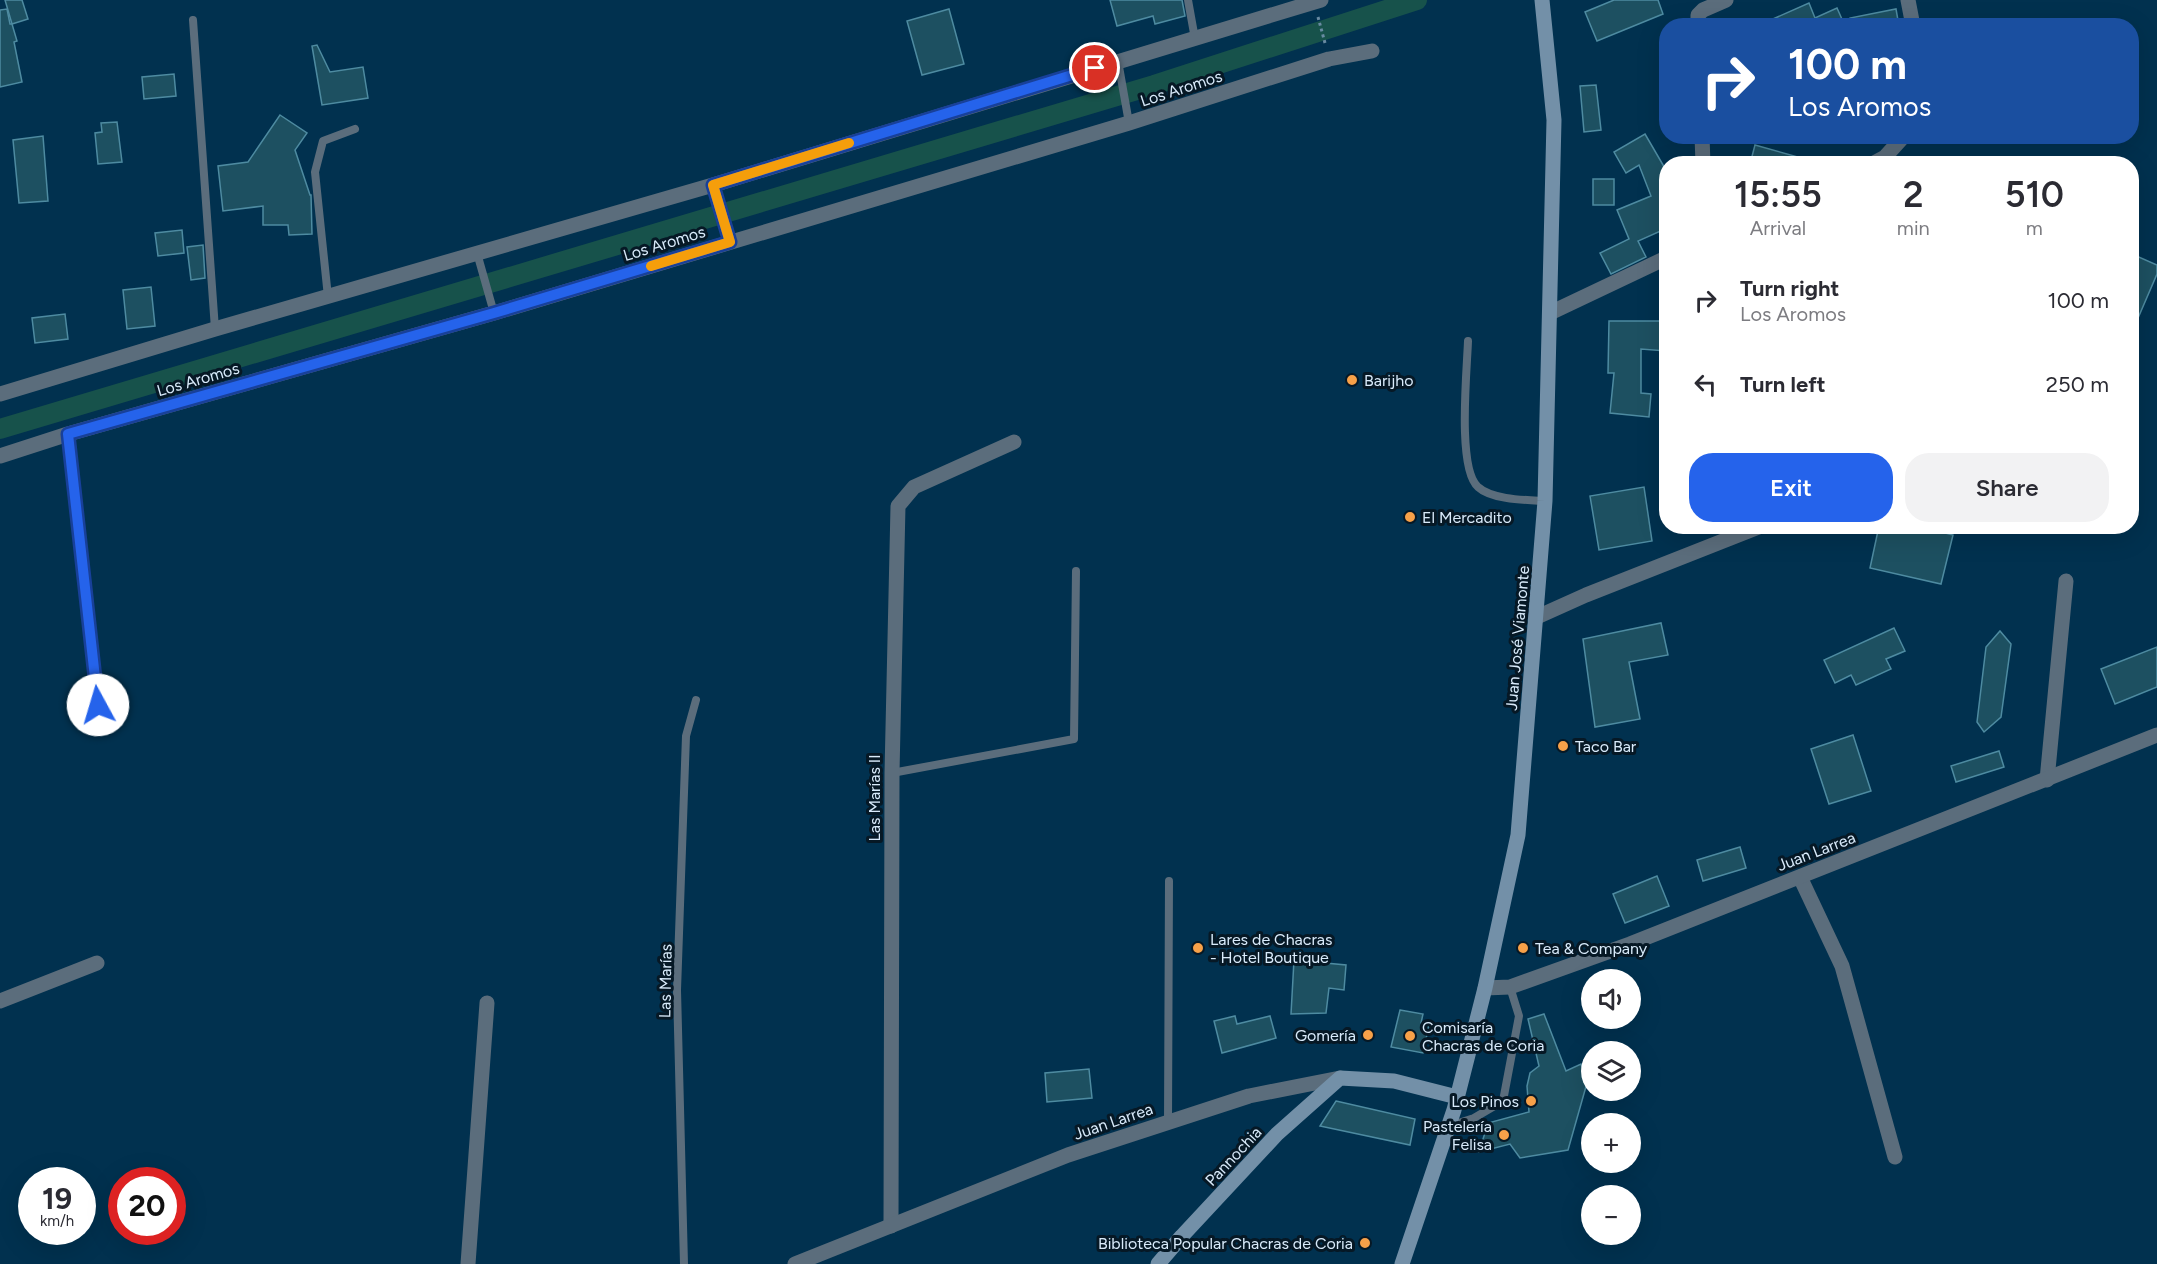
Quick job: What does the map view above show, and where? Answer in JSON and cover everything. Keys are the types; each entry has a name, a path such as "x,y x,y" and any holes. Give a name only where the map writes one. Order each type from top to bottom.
{"main road":[{"name":"Juan José Viamonte","path":"1402,1264 1457,1097 1485,988 1518,835 1545,501 1554,120 1542,0"},
{"name":"Juan Larrea","path":"1340,1078 1394,1081 1457,1097"},
{"name":"Pannochia","path":"1158,1264 1277,1134 1340,1078"}],"street":[{"path":"1698,18 1703,10 1726,0"},
{"path":"1908,0 1911,18"},
{"path":"0,394 215,328 713,185 1318,1"},
{"name":"Los Aromos","path":"0,456 68,434 494,313 1129,123 1329,59 1372,51"},
{"path":"1886,156 1897,144"},
{"path":"1550,314 1659,261"},
{"name":"Las Marías II","path":"891,1226 892,772 898,506 914,487 1014,442"},
{"path":"1537,617 1586,595 1741,534"},
{"path":"2047,780 2066,581"},
{"name":"Juan Larrea","path":"1485,988 1510,987 1630,944 2157,735"},
{"path":"1800,877 1842,966 1895,1157"},
{"path":"0,1001 97,963"},
{"path":"468,1264 488,1003"},
{"name":"Juan Larrea","path":"795,1264 1068,1155 1249,1096 1340,1078"}],"lane":[{"path":"1188,0 1196,39"},
{"path":"193,20 215,328"},
{"path":"1118,61 1129,123"},
{"path":"328,297 315,172 323,141 355,129"},
{"path":"713,185 730,242"},
{"path":"477,253 494,313"},
{"path":"1468,341 1465,449 1469,471 1477,487 1493,495 1545,501"},
{"path":"68,434 98,705"},
{"path":"892,772 1074,739 1076,571"},
{"name":"Las Marías","path":"684,1264 677,990 686,736 696,700"},
{"path":"1168,1122 1169,881"},
{"path":"1447,1126 1474,1118 1503,1101 1519,1016 1510,987"}],"path":[{"path":"1318,1 1329,59"}],"building":[{"path":"5,0 22,0 28,19 12,24"},
{"path":"1110,0 1182,0 1185,16 1155,24 1153,16 1117,26"},
{"path":"1614,0 1658,0 1663,14 1597,41 1585,12"},
{"path":"1809,3 1815,18 1775,18"},
{"path":"1837,8 1841,18 1815,18"},
{"path":"7,9 17,41 14,42 22,82 0,87 0,10"},
{"path":"949,9 964,64 922,75 907,21"},
{"path":"1896,9 1898,18 1850,18"},
{"path":"317,45 330,72 363,67 368,98 322,105 312,46"},
{"path":"174,74 176,96 144,99 142,77"},
{"path":"1596,85 1601,130 1584,132 1580,86"},
{"path":"280,115 307,133 295,150 311,195 312,234 289,235 288,225 263,225 263,206 223,211 218,166 248,162"},
{"path":"117,122 122,162 98,164 95,133 102,132 101,123"},
{"path":"1645,134 1659,158 1659,232 1638,241 1646,257 1611,274 1600,253 1629,239 1617,210 1651,196 1639,165 1626,173 1614,152"},
{"path":"43,136 48,201 19,203 13,140"},
{"path":"1755,145 1794,156 1752,156"},
{"path":"1593,179 1614,179 1614,205 1593,205"},
{"path":"182,230 184,253 158,256 155,233"},
{"path":"203,245 205,278 191,280 187,247"},
{"path":"2139,257 2157,265 2157,274 2139,316"},
{"path":"151,287 155,326 127,329 123,290"},
{"path":"65,314 68,339 35,343 32,318"},
{"path":"1609,321 1659,321 1659,350 1641,349 1641,393 1651,394 1649,417 1610,413 1614,373 1608,373"},
{"path":"1644,487 1652,541 1599,550 1590,496"},
{"path":"1877,534 1953,535 1941,584 1870,568"},
{"path":"1661,623 1668,655 1629,662 1640,719 1595,727 1583,639"},
{"path":"1894,628 1905,651 1886,659 1891,669 1856,685 1851,675 1835,683 1824,660"},
{"path":"2000,631 2011,644 2001,717 1984,732 1977,722 1986,647"},
{"path":"2157,647 2157,687 2115,704 2101,669"},
{"path":"1853,735 1871,791 1829,804 1811,749"},
{"path":"1999,751 2004,767 1956,782 1951,766"},
{"path":"1740,847 1746,868 1703,881 1697,860"},
{"path":"1657,876 1669,906 1625,923 1613,894"},
{"path":"1294,960 1346,965 1344,990 1329,988 1326,1013 1291,1014"},
{"name":"Comisaría Chacras de Coria","path":"1400,1010 1423,1014 1421,1023 1429,1025 1423,1053 1391,1047"},
{"path":"1544,1014 1566,1071 1581,1064 1582,1101 1568,1150 1520,1158 1510,1144 1479,1152 1488,1123 1529,1112 1527,1086 1530,1073 1539,1066 1528,1019"},
{"path":"1235,1016 1237,1024 1270,1016 1276,1038 1222,1053 1214,1021"},
{"path":"1089,1069 1092,1098 1047,1102 1045,1073"},
{"path":"1336,1101 1415,1119 1410,1145 1320,1126"}],"waterway":[{"path":"0,429 1154,85 1417,0"}],"slow traffic":[{"path":"651,266 730,242 713,185 849,143"}],"place":[{"name":"Barijho","path":"1352,380"},
{"name":"El Mercadito","path":"1410,517"},
{"name":"Taco Bar","path":"1563,746"},
{"name":"Lares de Chacras - Hotel Boutique","path":"1198,948"},
{"name":"Tea & Company","path":"1523,948"},
{"name":"Gomería","path":"1368,1035"},
{"name":"Comisaría Chacras de Coria","path":"1410,1036"},
{"name":"Los Pinos","path":"1531,1101"},
{"name":"Pastelería Felisa","path":"1504,1135"},
{"name":"Biblioteca Popular Chacras de Coria","path":"1365,1243"}],"route":[{"path":"98,705 68,434 494,313 730,242 713,185 1095,68"}]}
